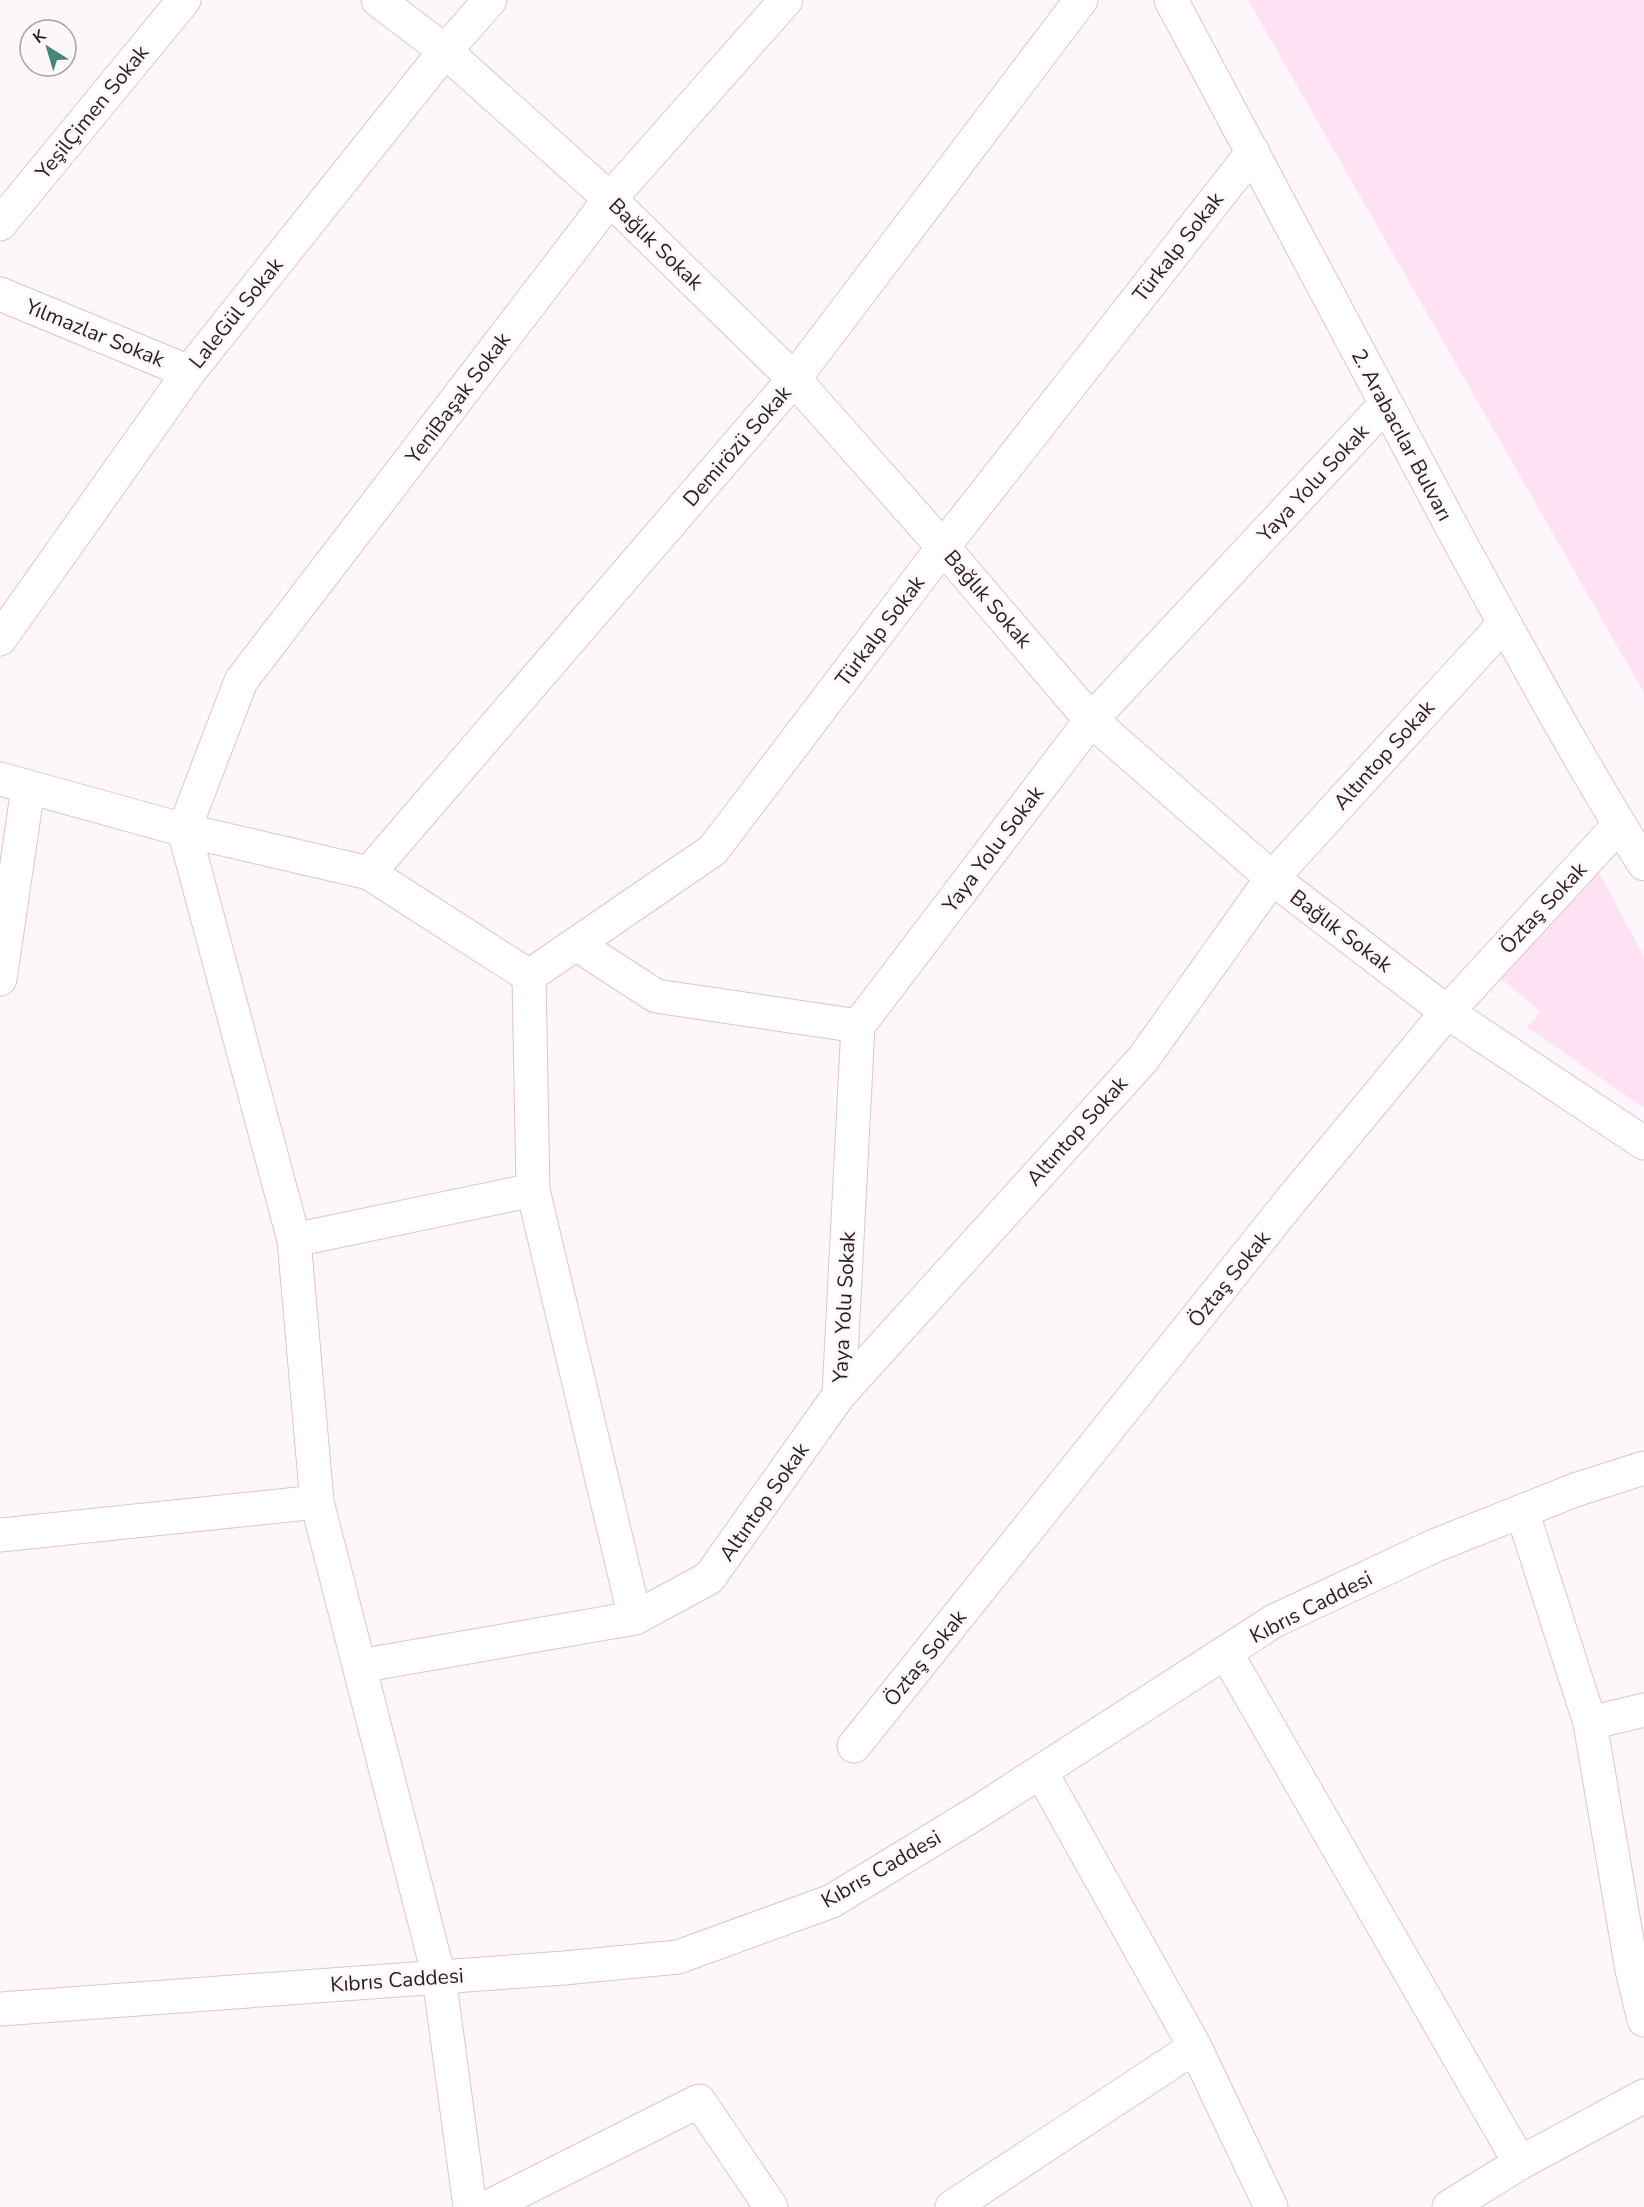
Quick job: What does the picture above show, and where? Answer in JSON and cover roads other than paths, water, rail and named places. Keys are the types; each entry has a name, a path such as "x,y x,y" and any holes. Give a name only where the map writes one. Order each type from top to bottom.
{"street":[{"name":"YeşilÇimen Sokak","path":"0,224 184,0"},
{"name":"Bağlık Sokak","path":"378,0 445,51 610,199 794,379 943,547 1091,720 1272,878 1447,1012 1644,1143"},
{"name":"LaleGül Sokak","path":"0,639 189,372 445,51 490,0"},
{"name":"YeniBaşak Sokak","path":"184,830 241,681 610,199 786,0"},
{"name":"Demirözü Sokak","path":"369,873 794,379 1081,0"},
{"name":"2. Arabacılar Bulvarı","path":"1171,0 1385,405 1504,624 1619,825 1644,864"},
{"name":"Türkalp Sokak","path":"529,976 713,850 943,547 1252,152"},
{"name":"Yılmazlar Sokak","path":"0,294 189,372"},
{"name":"Yaya Yolu Sokak","path":"839,1395 858,1026 1091,720 1385,405"},
{"name":"Altıntop Sokak","path":"359,1666 635,1618 710,1578 839,1395 1143,1059 1272,878 1504,624"},
{"path":"0,979 14,783 184,830 369,873 529,976 533,1190 635,1618"},
{"name":"Öztaş Sokak","path":"854,1746 1293,1199 1447,1012 1619,825"},
{"path":"184,830 294,1240 317,1502 439,1977 470,2207"},
{"path":"576,944 656,996 858,1026"},
{"path":"294,1240 533,1190"},
{"name":"Kıbrıs Caddesi","path":"0,2009 678,1957 832,1901 1041,1772 1274,1621 1434,1546 1575,1490 1644,1468"},
{"path":"0,1535 317,1502"},
{"path":"1522,1511 1590,1723 1638,1968 1644,2020"},
{"path":"1226,1653 1520,2163"},
{"path":"1590,1723 1644,1710"},
{"path":"1041,1772 1195,2048 1271,2207"},
{"path":"952,2207 1195,2048"},
{"path":"1449,2207 1520,2163 1644,2096"},
{"path":"488,2207 699,2101 771,2207"}]}
